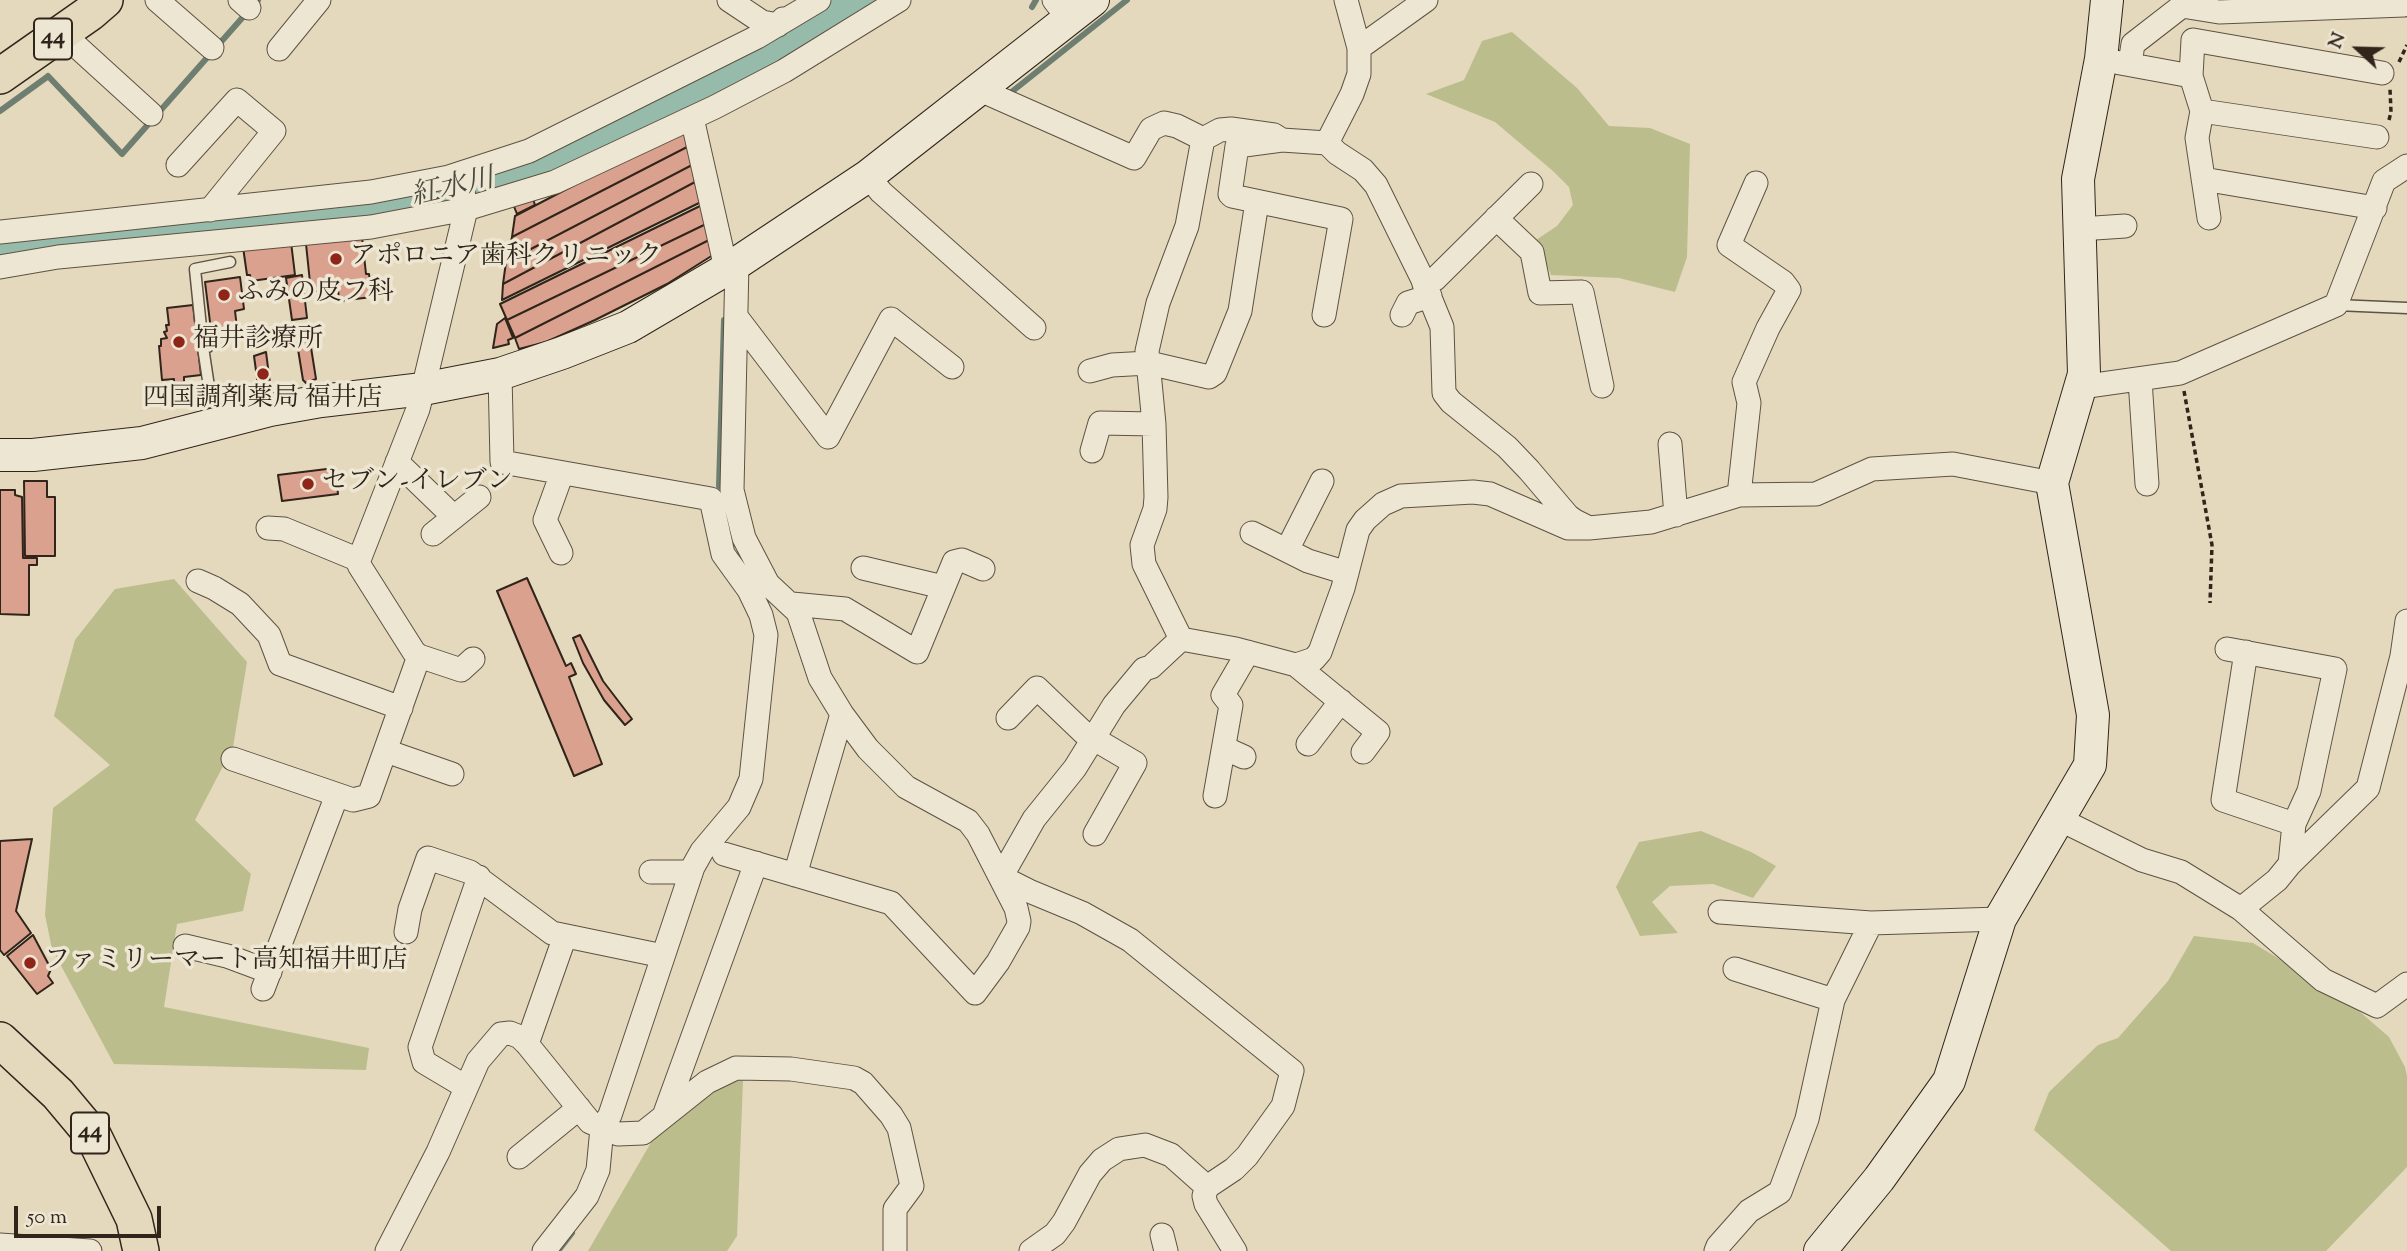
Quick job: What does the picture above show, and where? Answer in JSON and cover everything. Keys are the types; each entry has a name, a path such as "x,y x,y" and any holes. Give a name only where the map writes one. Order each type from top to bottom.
{"main road":[{"name":"44","path":"0,76 105,0"},
{"name":"44","path":"0,1040 58,1094 94,1137 134,1219 141,1251"}],"street":[{"path":"157,0 212,48"},
{"path":"729,0 762,22 778,25"},
{"path":"778,25 796,0"},
{"path":"0,232 371,192 460,176 529,151 624,105 778,25 819,0"},
{"path":"0,267 58,257 371,227 466,207 555,182 692,118 784,71 899,0"},
{"path":"1327,143 1359,74 1359,48 1346,0"},
{"path":"1359,48 1426,0"},
{"path":"2107,0 2116,62"},
{"path":"279,49 315,1"},
{"path":"0,455 33,455 142,443 270,410 331,399 423,389 500,374 562,354 628,327 731,267 868,176 978,89 1072,6"},
{"path":"1820,1251 1879,1179 1949,1082 2000,919 2090,765 2093,715 2052,483 2084,374 2078,179 2116,62 2133,44 2182,6 2219,12 2405,6"},
{"path":"62,33 151,114"},
{"path":"2209,218 2197,138 2202,111 2191,76 2193,40 2389,75"},
{"path":"2116,62 2191,76"},
{"path":"978,89 1134,158 1151,129 1164,123 1177,126 1203,139"},
{"path":"178,164 237,100 282,124 210,210"},
{"path":"2202,111 2382,131"},
{"path":"692,118 723,254 731,267 738,319 732,490 744,538 768,584 798,612 820,678 842,714 869,749 906,787 968,821 978,834 1016,908 1018,927 998,962 975,993 891,903 724,853"},
{"path":"1203,139 1220,130 1231,129 1274,135 1282,140"},
{"path":"1181,639 1144,564 1142,545 1155,509 1156,497 1154,425 1147,351 1158,303 1187,226 1203,139"},
{"path":"1324,315 1341,219 1230,194 1237,146 1282,140 1327,143 1363,170 1376,185 1442,327 1444,393 1514,455 1568,516 1589,528"},
{"path":"2081,387 2180,373 2336,305 2384,181 2407,166"},
{"path":"460,176 466,207 418,409 359,565 414,652 461,670 473,659"},
{"path":"868,176 881,192 1034,328"},
{"path":"2203,179 2375,208"},
{"path":"1739,495 1749,402 1744,382 1768,328 1790,290 1783,282 1729,245 1756,183"},
{"path":"1402,315 1408,303 1427,290 1531,184"},
{"path":"1090,371 1112,365 1149,363 1209,377 1215,373 1240,311 1257,202"},
{"path":"1496,218 1532,252 1540,293 1582,292 1602,386"},
{"path":"2080,229 2125,226"},
{"path":"738,319 828,437 891,319 952,367"},
{"path":"500,374 502,462 711,499 723,554 749,590 761,615 766,635 751,779 739,807 702,851 691,872 610,1115 602,1128 598,1170 587,1196 544,1251"},
{"path":"2140,380 2147,484"},
{"path":"1092,451 1100,423 1154,425"},
{"path":"1670,444 1676,515"},
{"path":"397,462 454,517"},
{"path":"1296,665 1314,659 1320,652 1347,573 1358,530 1383,504 1401,496 1474,492 1490,494 1568,528 1589,528 1651,522 1739,495 1816,494 1872,469 1942,464 2052,483"},
{"path":"561,553 545,520 562,473"},
{"path":"1287,550 1322,481"},
{"path":"433,534 479,497"},
{"path":"268,528 284,530 359,560"},
{"path":"1252,533 1308,561 1347,573"},
{"path":"792,604 845,609 917,652 954,562 962,560 983,569"},
{"path":"863,568 943,587"},
{"path":"198,581 240,604 269,635 280,664 401,708"},
{"path":"2241,909 2277,880 2368,788 2404,657 2407,621"},
{"path":"1181,639 1296,665 1377,732 1363,752"},
{"path":"1001,877 1034,818 1075,768 1114,705 1144,669 1151,667 1181,639"},
{"path":"2290,864 2294,824 2309,791 2335,669 2236,650 2223,800 2294,824"},
{"path":"1215,796 1234,752 1231,705 1223,695 1248,652"},
{"path":"233,759 353,800 369,796 419,656"},
{"path":"1008,718 1044,681 1084,733 1135,763 1095,834"},
{"path":"1307,744 1341,701"},
{"path":"795,874 842,714"},
{"path":"386,751 452,775"},
{"path":"185,946 235,958 267,981 337,795"},
{"path":"2057,818 2142,860 2180,872 2241,909 2323,980 2377,1006 2407,984"},
{"path":"406,932 410,909 428,858 480,877 552,933 663,956"},
{"path":"664,1116 756,863"},
{"path":"650,872 691,872"},
{"path":"467,1087 424,1062 420,1047 480,877"},
{"path":"1001,877 1082,913 1130,940 1292,1071 1283,1106 1247,1156 1234,1169 1207,1187 1204,1196 1206,1204 1235,1251"},
{"path":"1720,912 1871,923 2000,919"},
{"path":"1716,1251 1749,1211 1780,1192 1807,1119 1833,1000 1871,923"},
{"path":"527,1044 565,936"},
{"path":"1735,969 1833,1000"},
{"path":"387,1251 438,1152 478,1061 502,1034 510,1033 527,1044 590,1122 618,1134 643,1133 707,1082 727,1071 744,1066 791,1069 863,1083 899,1128 912,1186 895,1209 895,1251"},
{"path":"519,1157 579,1108"},
{"path":"1031,1251 1055,1234 1090,1174 1102,1160 1119,1149 1145,1145 1171,1155 1207,1187"},
{"path":"0,1245 90,1251"}],"lane":[{"path":"209,402 206,347 195,269 230,262"},
{"path":"2336,305 2407,308"}],"path":[{"path":"2382,131 2391,112 2389,75 2407,45"},
{"path":"2180,373 2212,545 2210,603"}],"green space":[{"path":"1512,32 1577,88 1609,126 1650,128 1690,144 1687,257 1675,292 1619,278 1551,275 1536,240 1557,226 1573,205 1569,187 1495,122 1426,94 1464,80 1482,41"},
{"path":"174,579 247,662 233,747 195,820 251,874 243,911 177,924 164,1007 369,1048 366,1070 114,1064 52,949 45,915 53,808 110,765 54,716 75,640 115,589"},
{"path":"1701,831 1751,852 1776,866 1753,898 1713,884 1670,886 1652,902 1678,933 1640,936 1616,887 1639,842"},
{"path":"2194,936 2253,943 2345,999 2389,1037 2405,1067 2407,1167 2326,1251 2171,1251 2034,1130 2049,1092 2098,1045 2118,1038 2168,981"},
{"path":"743,1080 737,1236 727,1251 588,1251 660,1127 709,1088"}],"building":[{"path":"684,128 689,146 512,237 515,216"},
{"path":"689,146 692,165 506,262 512,237"},
{"path":"692,165 695,182 503,284 506,262"},
{"path":"695,182 701,202 502,300 503,284"},
{"path":"533,199 535,205 517,214 513,204"},
{"path":"702,205 706,224 507,320 500,304"},
{"path":"706,224 711,239 515,338 507,320"},
{"name":"アポロニア歯科クリニック","path":"362,237 366,274 369,274 372,297 339,301 338,289 311,292 306,244"},
{"path":"711,239 713,255 667,284 546,342 519,349 515,338"},
{"path":"291,242 295,275 251,281 250,275 247,275 243,247"},
{"path":"302,275 307,318 292,320 286,278"},
{"name":"ふみの皮フ科","path":"240,277 244,309 235,311 237,328 233,330 233,336 212,338 205,282"},
{"name":"福井診療所","path":"193,305 201,375 184,377 184,382 162,380 159,346 161,339 167,338 164,332 167,331 166,325 169,325 167,308"},
{"path":"505,318 513,338 508,340 509,344 493,348 497,324"},
{"path":"310,341 316,379 306,383 303,380 297,343"},
{"name":"四国調剤薬局 福井店","path":"266,352 271,391 259,393 254,356"},
{"name":"セブン-イレブン","path":"335,468 338,494 282,501 278,475"},
{"path":"24,481 47,481 47,497 55,497 55,556 25,556"},
{"path":"0,490 15,490 15,495 22,497 23,558 37,558 37,565 29,565 29,615 0,614"},
{"path":"527,578 566,666 571,663 576,674 569,677 602,764 574,776 497,591"},
{"path":"580,635 603,681 632,719 625,725 604,700 583,663 573,638"},
{"path":"32,839 16,911 31,933 4,955 0,950 0,841"},
{"name":"ファミリーマート高知福井町店","path":"33,935 51,969 48,976 53,983 37,994 7,956"}],"waterway":[{"path":"48,76 122,154 258,0"},
{"name":"紅水川","path":"0,245 355,211 486,186 563,159 760,65 866,0"},
{"path":"1032,7 1036,0"},
{"path":"1009,94 1127,0"},
{"path":"0,111 47,77"},
{"path":"719,486 724,320"},
{"path":"558,1251 572,1233"}],"place":[{"name":"アポロニア歯科クリニック","path":"336,259"},
{"name":"ふみの皮フ科","path":"224,295"},
{"name":"福井診療所","path":"179,342"},
{"name":"四国調剤薬局 福井店","path":"263,374"},
{"name":"セブン-イレブン","path":"308,484"},
{"name":"ファミリーマート高知福井町店","path":"30,963"}]}
